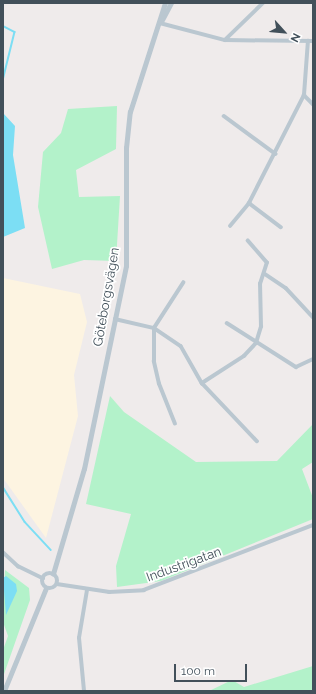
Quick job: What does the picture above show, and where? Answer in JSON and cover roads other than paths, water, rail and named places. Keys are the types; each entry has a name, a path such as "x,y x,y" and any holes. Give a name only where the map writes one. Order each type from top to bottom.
{"street":[{"name":"Göteborgsvägen","path":"53,574 74,509 115,319 128,249 128,129 137,86 166,3"},
{"name":"Göteborgsvägen","path":"160,23 171,3"},
{"path":"225,40 263,3"},
{"path":"160,23 225,40 313,41"},
{"path":"230,226 249,203 276,154 304,95 308,41"},
{"path":"304,95 313,104"},
{"path":"224,116 276,154"},
{"path":"249,203 281,227"},
{"path":"202,383 256,343 264,311 260,284 265,274 267,263 248,241"},
{"path":"265,274 286,288 313,317"},
{"path":"175,424 157,376 154,328 183,282"},
{"path":"115,319 154,328 181,346 202,383 257,441"},
{"path":"228,323 256,343 296,367 313,359"},
{"name":"Industrigatan","path":"57,584 87,590 144,590 313,525"},
{"path":"3,552 18,566 43,578 53,574 57,584 46,588"},
{"path":"4,691 46,588 43,578"},
{"path":"84,691 79,638 87,590"}],"water":[{"path":"3,113 15,126 13,155 25,228 3,237"},
{"path":"6,576 16,584 17,591 6,615 3,578"}],"waterway":[{"path":"3,26 15,32 3,81"},
{"path":"3,487 25,522 51,550"}]}
